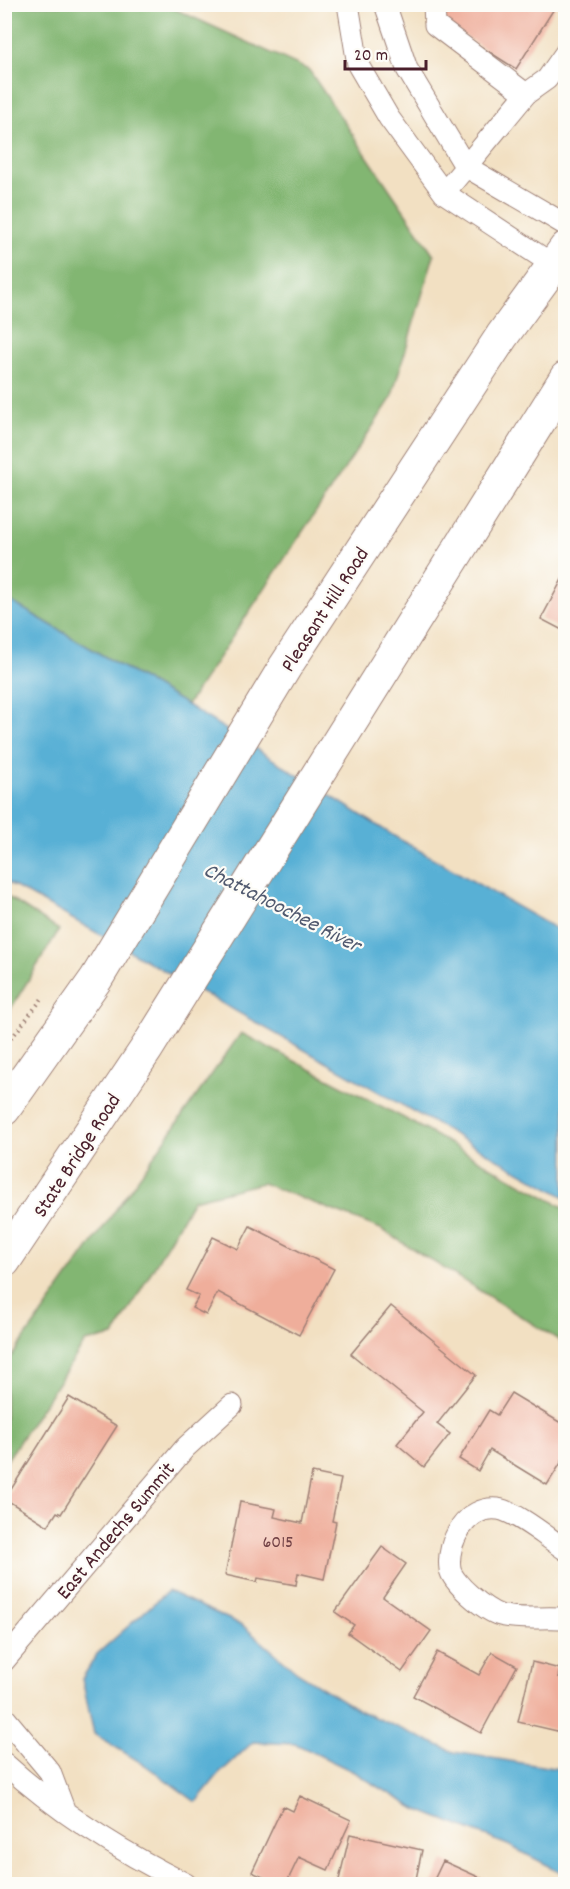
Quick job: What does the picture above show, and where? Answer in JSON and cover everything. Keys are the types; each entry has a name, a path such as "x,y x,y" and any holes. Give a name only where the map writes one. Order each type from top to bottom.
{"highway":[{"name":"Pleasant Hill Road","path":"4,1109 96,979 285,667 502,336 561,262"},
{"name":"State Bridge Road","path":"4,1261 147,1048 566,378"}],"street":[{"path":"348,4 358,65 389,118 444,193 561,262"},
{"path":"385,4 407,69 465,166 566,225"},
{"path":"434,4 435,25 526,94"},
{"path":"444,193 526,94 547,79 566,52"},
{"name":"East Andechs Summit","path":"4,1661 185,1448 232,1405"},
{"path":"566,1550 498,1509 477,1512 463,1524 452,1543 450,1571 466,1593 499,1615 560,1618 566,1616"},
{"path":"4,1718 50,1772 65,1812"},
{"path":"4,1763 43,1798 150,1867 186,1884"}],"path":[{"path":"4,1048 51,987"}],"green space":[{"path":"5,5 166,5 309,70 434,255 391,399 187,705 5,598"},
{"path":"5,895 59,930 5,1018"},
{"path":"241,1033 402,1117 565,1208 565,1344 381,1229 262,1183 193,1200 114,1336 85,1342 5,1463 5,1366"}],"water":[{"name":"Chattahoochee River","path":"5,598 187,705 394,836 565,934 565,1197 5,881"},
{"path":"168,1591 242,1625 297,1672 358,1710 454,1752 565,1770 565,1874 508,1845 416,1809 352,1771 296,1744 253,1742 218,1775 196,1802 145,1765 94,1734 82,1679 97,1654"}],"building":[{"path":"452,4 557,4 516,69 441,21"},
{"path":"566,572 566,632 541,619"},
{"path":"250,1226 334,1269 299,1335 218,1292 206,1315 192,1308 199,1296 186,1290 213,1237 238,1249"},
{"path":"391,1306 476,1375 437,1424 450,1434 424,1467 397,1444 423,1412 351,1354"},
{"path":"511,1393 566,1426 566,1455 547,1485 490,1450 478,1471 459,1459 489,1410 497,1415"},
{"path":"69,1397 117,1426 61,1514 57,1512 48,1526 5,1499"},
{"path":"312,1473 341,1479 332,1521 336,1522 324,1579 298,1573 296,1585 258,1578 257,1582 225,1575 240,1502 276,1509 274,1517 302,1523"},
{"path":"382,1547 406,1564 383,1597 431,1631 402,1672 348,1633 354,1625 335,1612"},
{"path":"437,1652 479,1675 492,1652 517,1666 481,1733 413,1696"},
{"path":"532,1662 560,1669 558,1677 566,1679 566,1733 518,1722"},
{"path":"300,1796 351,1820 328,1870 299,1857 286,1884 278,1884 252,1872 283,1806 293,1811"},
{"path":"350,1834 422,1850 415,1884 338,1884"},
{"path":"443,1861 494,1884 432,1884"}]}
